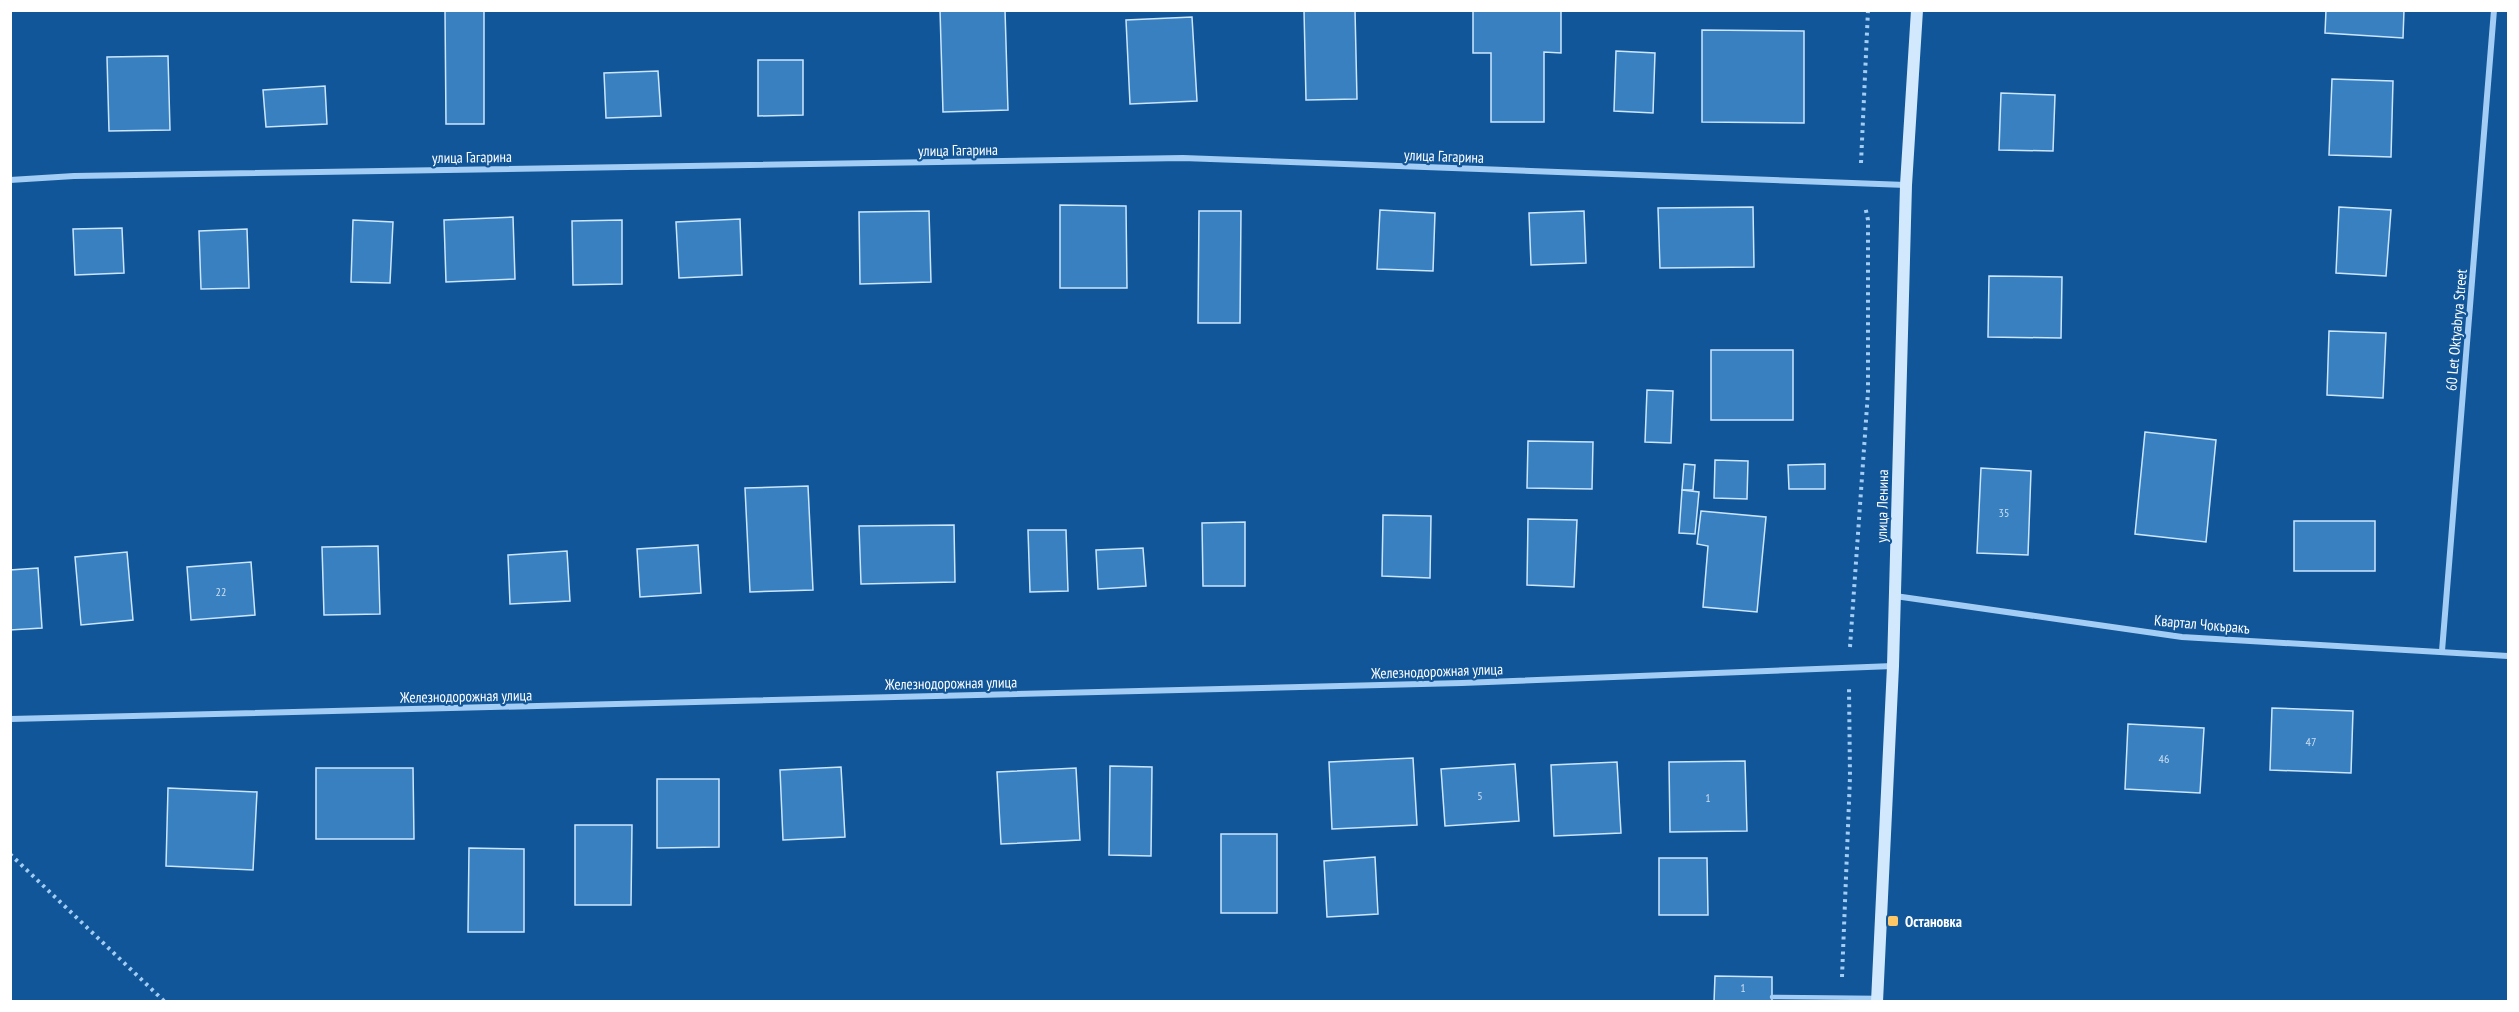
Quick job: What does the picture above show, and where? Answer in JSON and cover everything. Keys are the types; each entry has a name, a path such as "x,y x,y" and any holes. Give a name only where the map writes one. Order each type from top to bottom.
{"main road":[{"name":"улица Ленина","path":"1877,1000 1893,666 1906,185 1917,10"}],"street":[{"name":"60 Let Oktyabrya Street","path":"2442,651 2494,10"},
{"name":"улица Гагарина","path":"10,180 86,176 1183,158 1906,185"},
{"name":"Квартал Чокъракъ","path":"1895,596 2182,637 2508,656"},
{"name":"Железнодорожная улица","path":"10,719 1462,682 1893,666"}],"lane":[{"path":"1772,997 1877,1000"}],"path":[{"path":"1842,978 1850,777 1849,666 1868,392 1868,220 1861,183 1868,10"},
{"path":"10,854 165,1002"}],"building":[{"path":"445,10 484,10 484,124 446,124"},
{"path":"940,10 1005,10 1008,110 943,112"},
{"path":"1304,10 1355,10 1357,99 1306,100"},
{"path":"1473,10 1561,10 1561,53 1544,52 1544,122 1491,122 1491,53 1473,53"},
{"path":"2326,10 2404,10 2403,38 2325,33"},
{"path":"1192,17 1197,101 1130,104 1126,20"},
{"path":"1702,30 1804,31 1804,123 1702,122"},
{"path":"1616,51 1655,53 1653,113 1614,111"},
{"path":"168,56 170,130 109,131 107,57"},
{"path":"758,60 803,60 803,115 758,116"},
{"path":"658,71 661,116 606,118 604,73"},
{"path":"2332,79 2393,81 2391,157 2329,155"},
{"path":"325,86 327,124 266,127 263,90"},
{"path":"2001,93 2055,95 2053,151 1999,150"},
{"path":"1060,205 1126,206 1127,288 1060,288"},
{"path":"1753,207 1754,267 1660,268 1658,208"},
{"path":"2339,207 2391,210 2386,276 2336,273"},
{"path":"1380,210 1435,213 1433,271 1377,269"},
{"path":"929,211 931,282 860,284 859,212"},
{"path":"1199,211 1241,211 1240,323 1198,323"},
{"path":"1584,211 1586,263 1531,265 1529,213"},
{"path":"513,217 515,279 446,282 444,220"},
{"path":"740,219 742,275 679,278 676,222"},
{"path":"353,220 393,222 390,283 351,282"},
{"path":"622,220 622,284 573,285 572,221"},
{"path":"122,228 124,273 75,275 73,229"},
{"path":"247,229 249,288 201,289 199,231"},
{"path":"1989,276 2062,277 2061,338 1988,337"},
{"path":"2329,331 2386,333 2383,398 2327,395"},
{"path":"1711,350 1793,350 1793,420 1711,420"},
{"path":"1647,390 1673,391 1671,443 1645,442"},
{"path":"2145,432 2216,440 2206,542 2135,534"},
{"path":"1528,441 1593,442 1592,489 1527,488"},
{"path":"1715,460 1748,461 1747,499 1714,498"},
{"path":"1684,464 1695,465 1693,490 1682,490"},
{"path":"1825,464 1825,489 1789,489 1788,465"},
{"path":"1981,468 2031,471 2028,555 1977,553"},
{"path":"808,486 813,590 750,592 745,488"},
{"path":"1682,490 1699,492 1695,534 1679,533"},
{"path":"1701,511 1766,517 1757,612 1703,607 1708,546 1697,544"},
{"path":"1383,515 1431,516 1430,578 1382,576"},
{"path":"1528,519 1577,520 1574,587 1527,585"},
{"path":"2294,521 2375,521 2375,571 2294,571"},
{"path":"1245,522 1245,586 1203,586 1202,523"},
{"path":"954,525 955,582 861,584 859,526"},
{"path":"1028,530 1066,530 1068,591 1030,592"},
{"path":"698,545 701,593 640,597 637,549"},
{"path":"378,546 380,614 324,615 322,547"},
{"path":"1143,548 1146,586 1098,589 1096,550"},
{"path":"567,551 570,601 510,604 508,555"},
{"path":"127,552 133,620 81,625 75,557"},
{"path":"251,562 255,615 191,620 187,567"},
{"path":"38,568 42,628 10,630 10,570"},
{"path":"2272,708 2353,711 2351,773 2270,770"},
{"path":"2128,724 2204,728 2200,793 2125,789"},
{"path":"1413,758 1417,825 1332,829 1329,762"},
{"path":"1745,761 1747,831 1670,832 1669,762"},
{"path":"1617,762 1621,833 1554,836 1551,765"},
{"path":"1515,764 1519,821 1445,826 1441,769"},
{"path":"1110,766 1152,767 1151,856 1109,855"},
{"path":"841,767 845,837 783,840 780,770"},
{"path":"316,768 413,768 414,839 316,839"},
{"path":"1076,768 1080,840 1001,844 997,772"},
{"path":"657,779 719,779 719,847 657,848"},
{"path":"168,788 257,792 253,870 166,866"},
{"path":"575,825 632,825 631,905 575,905"},
{"path":"1221,834 1277,834 1277,913 1221,913"},
{"path":"469,848 524,849 524,932 468,932"},
{"path":"1375,857 1378,914 1327,917 1324,861"},
{"path":"1659,858 1707,858 1708,915 1659,915"},
{"path":"1715,976 1772,977 1772,1002 1714,1002"}],"place":[{"name":"Остановка","path":"1893,921"}]}
